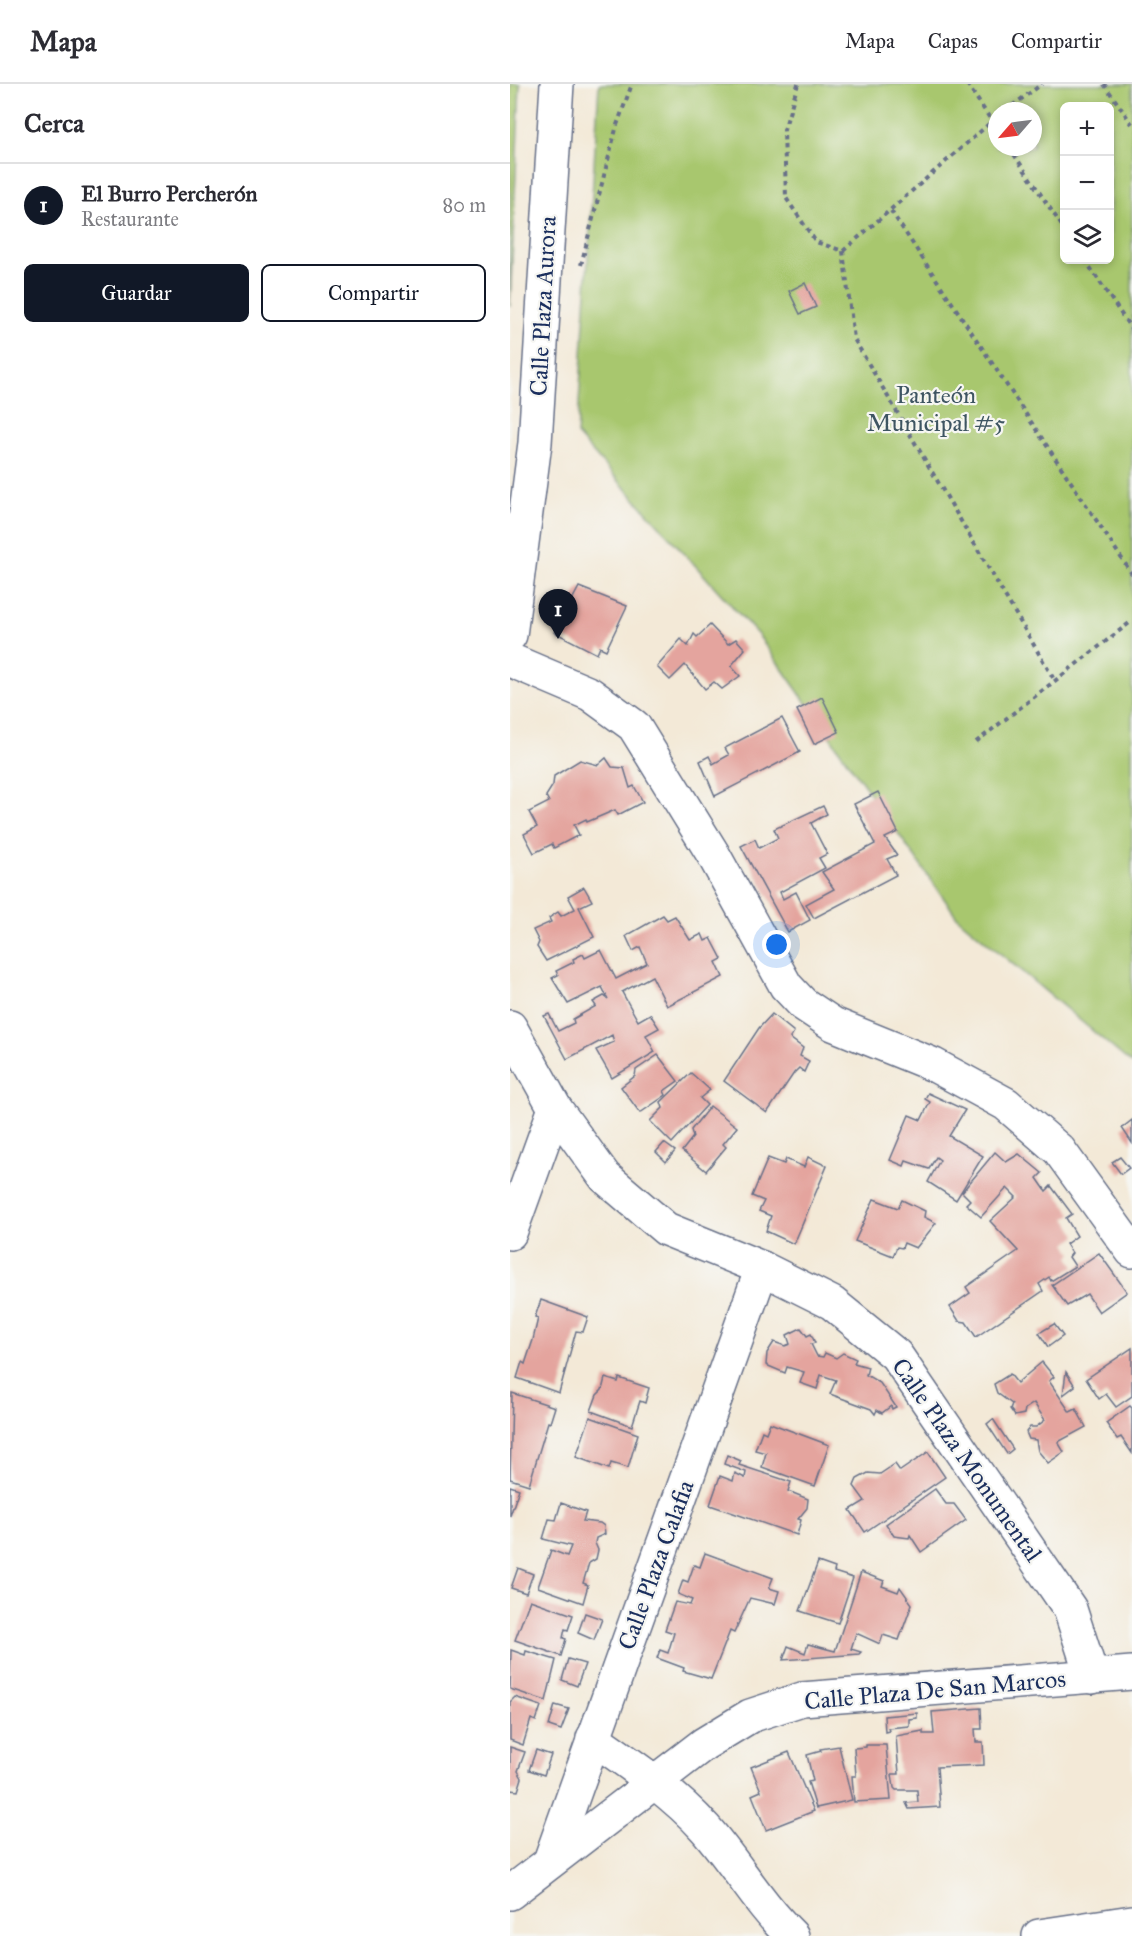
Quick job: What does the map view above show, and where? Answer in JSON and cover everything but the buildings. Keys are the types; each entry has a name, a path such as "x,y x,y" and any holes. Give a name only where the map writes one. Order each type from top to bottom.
{"street":[{"name":"Calle Plaza Aurora","path":"510,635 535,443 557,84"},
{"path":"510,660 590,694 634,726 713,854 786,986 803,1004 833,1024 934,1065 1006,1104 1059,1150 1132,1251"},
{"name":"Calle Plaza Monumental","path":"510,1027 555,1108 605,1178 666,1229 762,1268 832,1303 896,1355 1070,1609 1092,1677"},
{"path":"510,1233 555,1108"},
{"name":"Calle Plaza Calafia","path":"550,1861 762,1268"},
{"name":"Calle Plaza De San Marcos","path":"510,1893 704,1744 750,1716 802,1699 1132,1672"},
{"path":"593,1738 655,1781 705,1828 769,1914 792,1936"},
{"path":"1039,1936 1132,1922"}],"path":[{"path":"580,270 617,125 632,84"},
{"path":"798,84 783,130 786,198 816,242 843,251"},
{"path":"967,84 988,115"},
{"path":"1017,102 1042,84"},
{"path":"1104,84 1132,124"},
{"path":"843,251 988,125"},
{"path":"1015,156 1060,223"},
{"path":"891,211 1132,574"},
{"path":"843,251 854,339 1054,681"},
{"path":"1088,264 1132,330"},
{"path":"976,742 1132,621"}],"green space":[{"path":"510,84 520,84 510,306"},
{"name":"Panteón Municipal #5","path":"599,84 1132,84 1132,1064 957,917 759,636 577,435"}],"place":[{"name":"El Burro Percherón","path":"558,639"}]}
